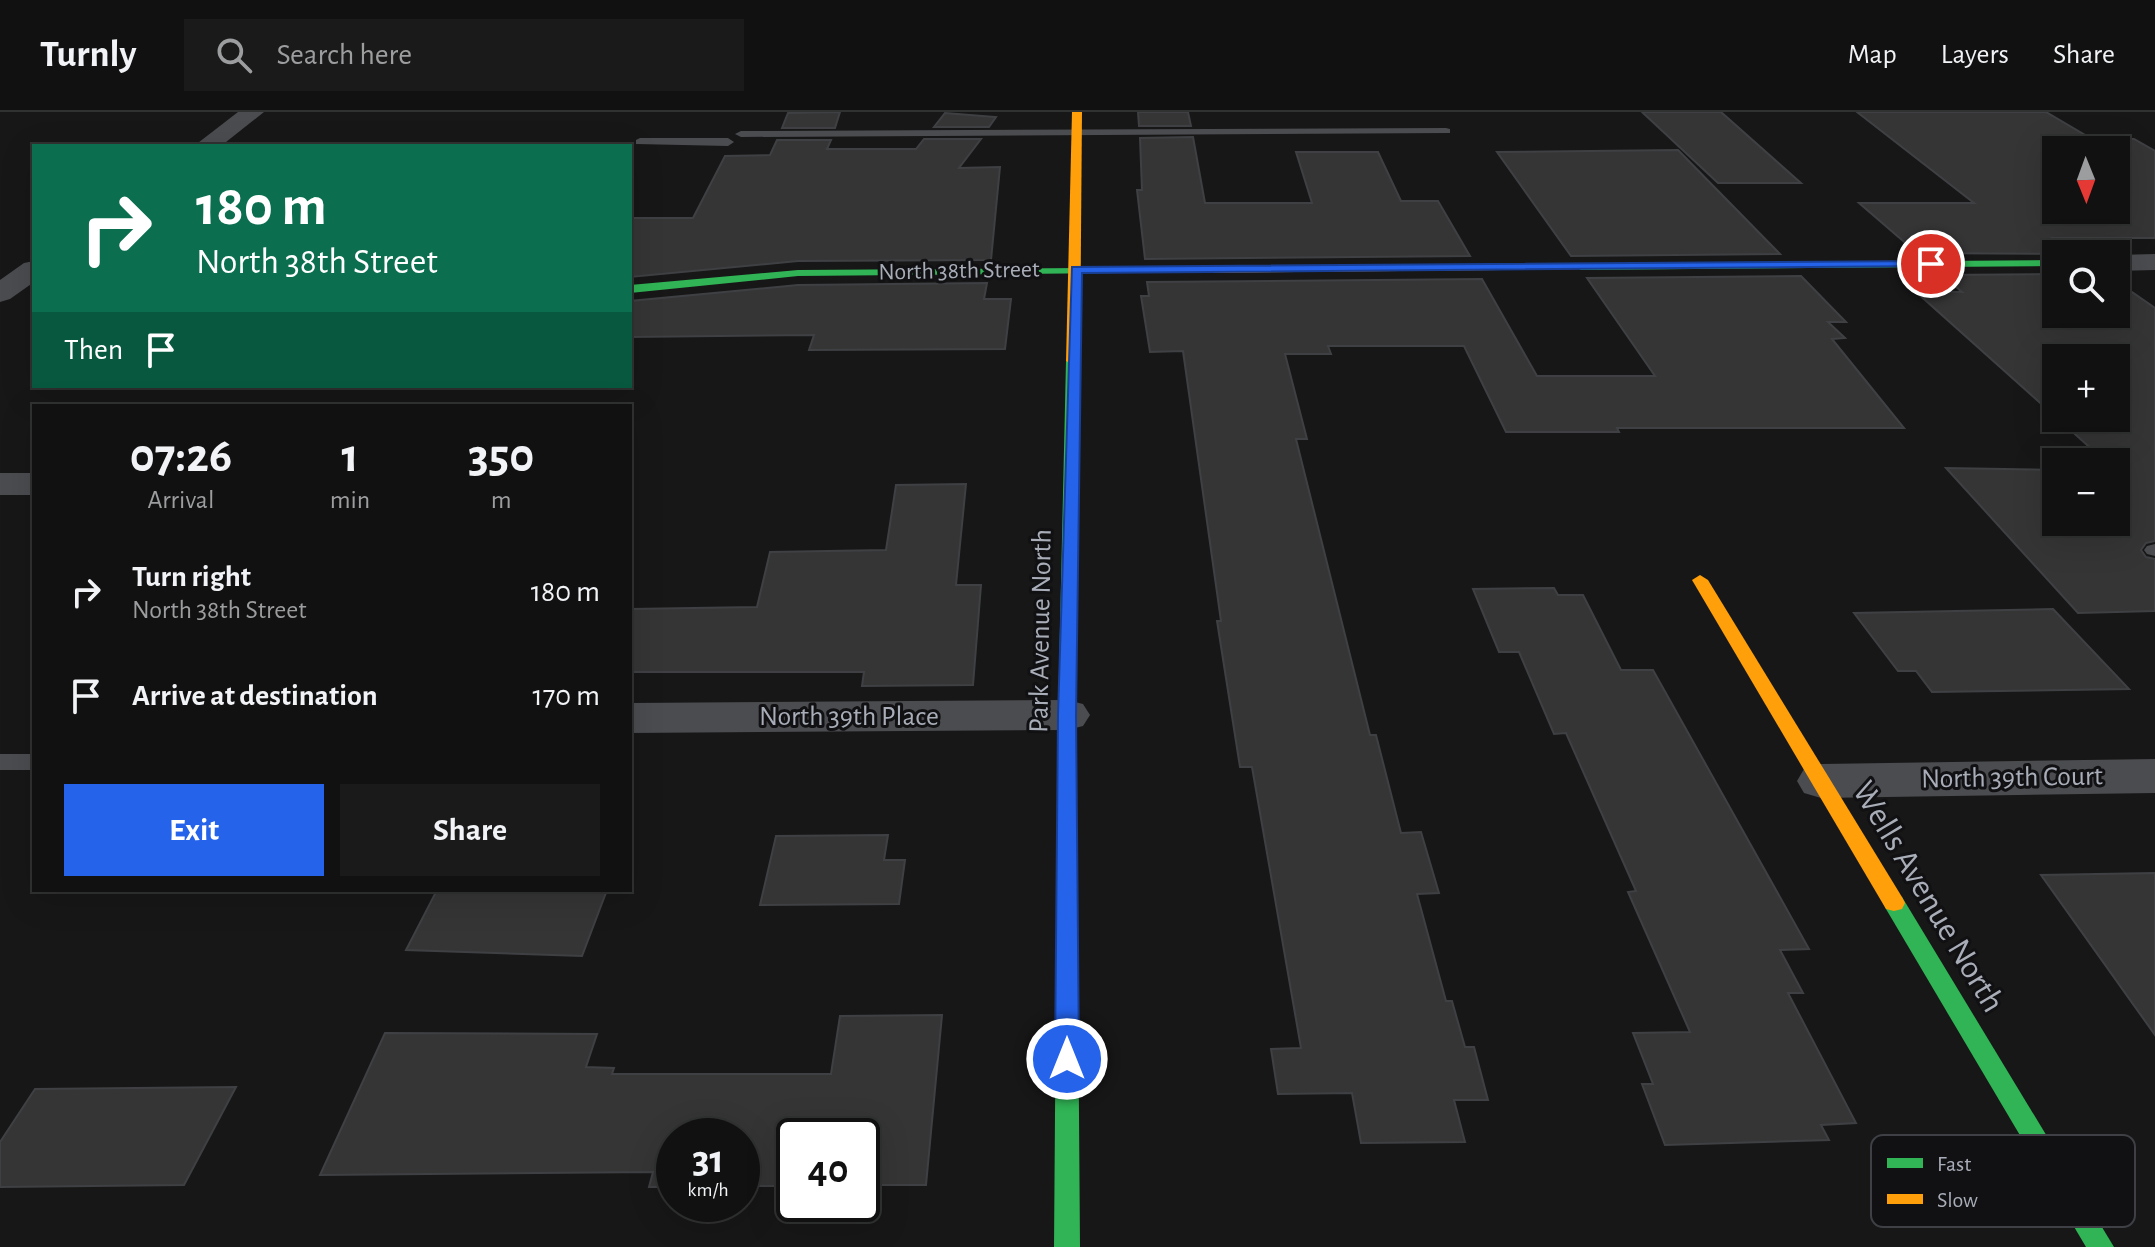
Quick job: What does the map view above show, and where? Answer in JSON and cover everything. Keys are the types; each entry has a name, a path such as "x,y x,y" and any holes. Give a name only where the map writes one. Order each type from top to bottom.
{"street":[{"path":"209,144 253,112"},
{"name":"Park Avenue North","path":"1067,1247 1067,715 1077,112"},
{"path":"2130,263 2155,262"},
{"name":"North 38th Street","path":"632,289 798,273 2042,263"},
{"path":"0,293 31,273"},
{"path":"0,484 32,484"},
{"name":"Wells Avenue North","path":"1700,580 2034,1135"},
{"name":"North 39th Place","path":"632,718 1067,715"},
{"name":"North 39th Court","path":"1821,781 2155,776"},
{"name":"Wells Avenue North","path":"2089,1227 2101,1247"}],"lane":[{"path":"741,134 1446,131"},
{"path":"640,142 728,142"},
{"path":"0,762 32,762"}],"building":[{"path":"840,112 835,128 782,128 788,113"},
{"path":"1138,112 1188,112 1191,126 1139,126"},
{"path":"1642,112 1721,112 1801,183 1718,183"},
{"path":"1857,112 2046,112 2087,136 2042,136 2042,224 2130,224 2130,139 2155,151 2155,238 2053,238 2056,240 2042,240 2042,254 1917,253 1859,203 1974,203"},
{"path":"945,113 996,117 989,127 934,127"},
{"path":"1193,137 1205,203 1312,203 1296,152 1378,152 1401,201 1438,201 1470,256 1145,259 1137,190 1142,190 1140,138"},
{"path":"924,139 981,139 959,168 1000,167 991,260 798,261 632,277 632,218 693,218 725,156 770,155 777,140 831,140 827,149 916,149"},
{"path":"1678,150 1780,254 1571,256 1497,152"},
{"path":"2042,274 2042,328 2130,328 2130,291 2155,308 2155,541 2146,543 2141,550 2146,557 2155,559 2155,611 2078,613 1946,468 2042,470 2042,536 2130,536 2130,448 2090,448 2073,432 2130,432 2130,344 2042,344 2042,404 1915,291 1962,292 1942,275"},
{"path":"1801,276 1846,322 1828,322 1845,338 1832,339 1904,428 1617,428 1619,432 1506,432 1464,346 1328,346 1331,354 1285,354 1307,439 1296,439 1370,735 1376,735 1401,833 1421,832 1439,893 1417,894 1446,1001 1452,1001 1465,1047 1474,1047 1488,1100 1454,1100 1465,1142 1361,1143 1352,1093 1278,1094 1271,1049 1301,1048 1252,767 1240,767 1217,621 1221,621 1183,351 1150,352 1141,296 1149,296 1147,282 1482,279 1537,376 1655,376 1587,278"},
{"path":"987,283 984,299 1011,299 1005,349 809,350 814,335 632,337 632,301 798,285"},
{"path":"966,484 956,585 981,585 973,685 862,686 864,672 632,672 632,609 757,607 770,552 886,550 896,485"},
{"path":"1554,588 1558,595 1583,595 1621,670 1653,670 1809,949 1780,950 1803,993 1788,993 1856,1123 1821,1125 1829,1140 1665,1145 1642,1084 1653,1084 1633,1033 1690,1032 1628,892 1636,891 1566,733 1554,734 1519,652 1499,652 1473,589"},
{"path":"2053,609 2129,689 1932,692 1916,671 1898,671 1854,613"},
{"path":"888,835 884,860 905,860 899,904 760,905 776,836"},
{"path":"2155,873 2155,1035 2041,875"},
{"path":"436,892 606,892 582,956 406,950"},
{"path":"942,1015 926,1185 880,1185 880,1118 776,1118 776,1186 760,1186 760,1118 656,1118 656,1187 649,1187 653,1172 320,1175 385,1033 597,1034 586,1067 614,1068 612,1074 831,1074 840,1016"},
{"path":"236,1087 184,1185 0,1187 0,1142 35,1089"}],"traffic: fast":[{"path":"1581,267 2042,263"},
{"path":"632,289 798,273 1211,270"},
{"path":"1067,1247 1067,715 1073,361"},
{"path":"1894,903 2034,1135"},
{"path":"2089,1227 2101,1247"}],"traffic: slow":[{"path":"1073,361 1077,112"},
{"path":"1211,270 1581,267"},
{"path":"1700,580 1894,903"}],"route":[{"path":"1067,1059 1067,715 1076,270 1931,264"}]}
